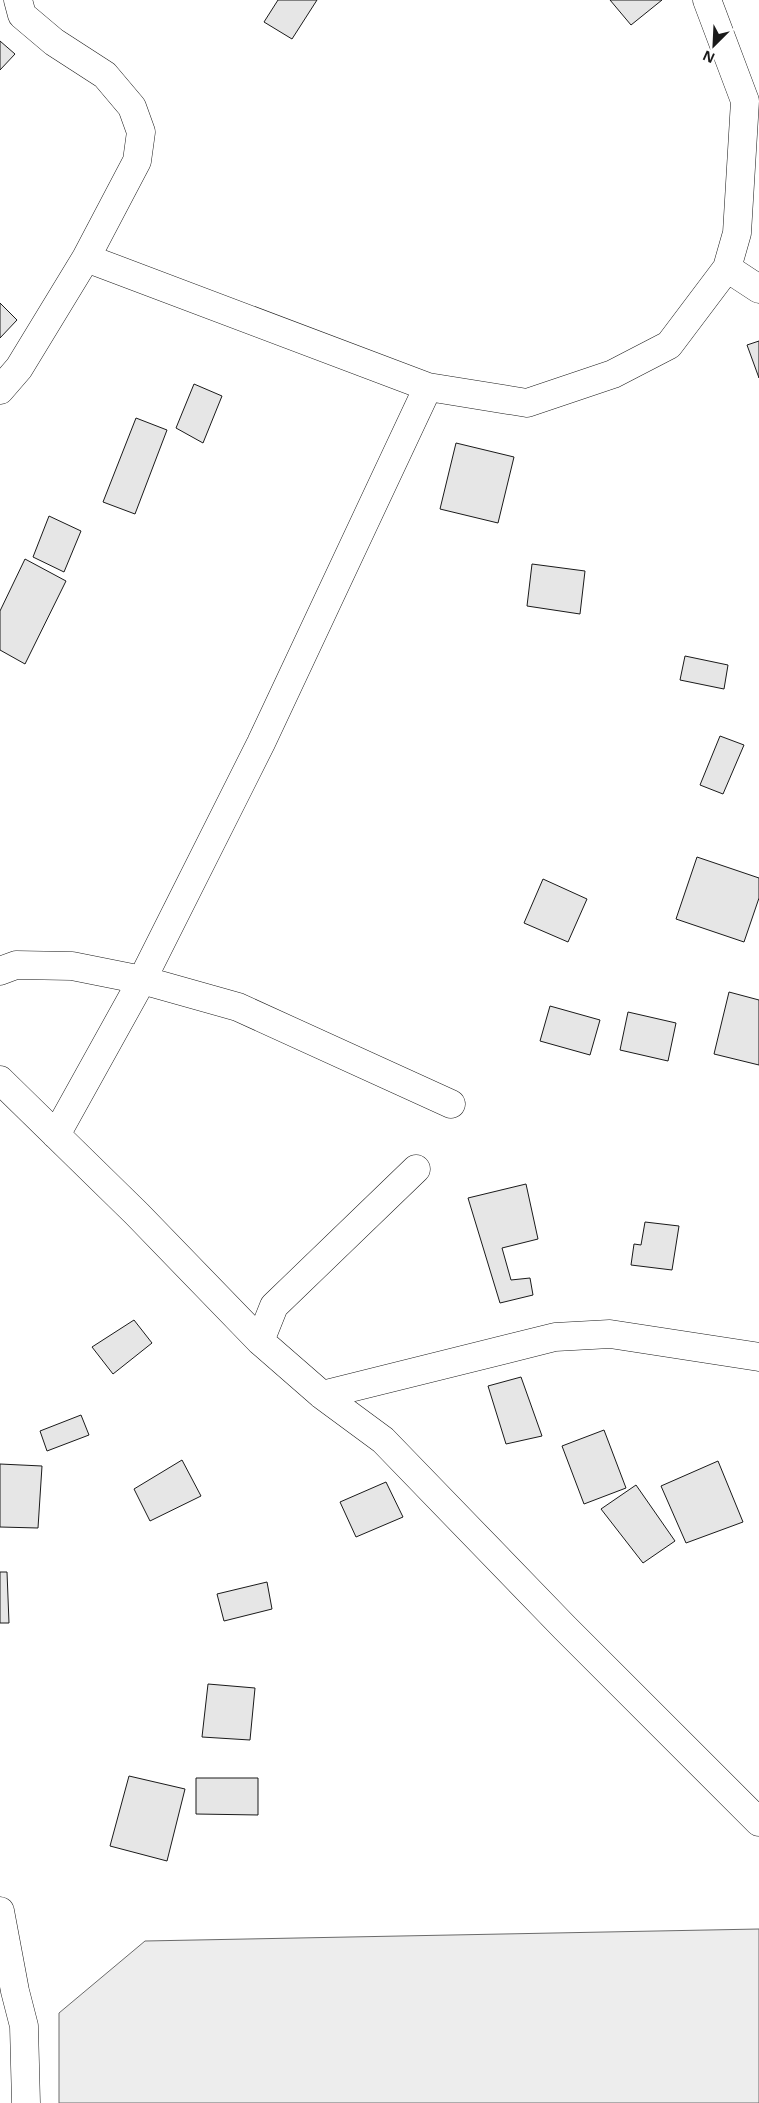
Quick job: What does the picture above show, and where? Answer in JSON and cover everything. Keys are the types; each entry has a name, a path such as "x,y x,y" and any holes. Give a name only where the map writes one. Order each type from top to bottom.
{"street":[{"path":"0,390 19,368 86,258 137,161 141,132 132,107 105,75 54,42 22,15 18,0"},
{"path":"86,258 428,387 527,403 613,374 669,345 727,268 737,233 752,90 707,0"},
{"path":"727,268 759,289"},
{"path":"56,1135 142,980 261,743 428,387"},
{"path":"0,971 16,965 72,966 142,980 238,1007 451,1104"},
{"path":"0,1080 260,1341 322,1396 383,1440 565,1628 759,1822"},
{"path":"260,1341 274,1306 416,1169"},
{"path":"322,1396 459,1360 555,1337 572,1335 610,1334 759,1357"},
{"path":"0,1911 15,1991 24,2026 26,2103"}],"shaded area":[{"path":"759,1929 759,2103 59,2103 59,2013 145,1941"}],"building":[{"path":"278,0 317,0 292,39 264,22"},
{"path":"610,0 662,0 631,25"},
{"path":"0,41 15,54 0,70"},
{"path":"0,303 17,320 0,338"},
{"path":"759,341 759,378 747,345"},
{"path":"194,384 222,396 203,443 176,428"},
{"path":"136,418 167,430 135,514 103,502"},
{"path":"456,443 514,457 498,523 440,509"},
{"path":"49,516 81,531 64,572 33,557"},
{"path":"25,559 66,581 25,664 0,650 0,611"},
{"path":"532,564 585,571 580,614 527,606"},
{"path":"685,656 728,665 724,689 680,680"},
{"path":"720,736 744,745 723,794 700,785"},
{"path":"697,857 759,878 759,898 744,942 676,919"},
{"path":"543,879 587,899 568,942 524,923"},
{"path":"729,992 759,1000 759,1065 714,1054"},
{"path":"550,1006 600,1020 590,1055 540,1041"},
{"path":"628,1012 676,1023 668,1061 620,1050"},
{"path":"526,1184 538,1239 502,1248 511,1280 530,1278 533,1295 500,1303 468,1198"},
{"path":"645,1222 679,1226 672,1270 631,1265 634,1244 641,1245"},
{"path":"134,1320 152,1343 113,1374 92,1347"},
{"path":"521,1377 542,1436 506,1444 488,1386"},
{"path":"81,1415 89,1435 47,1451 40,1431"},
{"path":"604,1430 626,1488 584,1504 562,1446"},
{"path":"182,1460 201,1496 150,1521 134,1489"},
{"path":"718,1461 743,1522 686,1543 661,1486"},
{"path":"0,1464 42,1466 38,1528 0,1527"},
{"path":"386,1482 403,1517 356,1537 340,1502"},
{"path":"636,1485 675,1541 643,1563 601,1509"},
{"path":"0,1572 7,1572 9,1623 0,1623"},
{"path":"267,1582 272,1609 224,1621 217,1594"},
{"path":"208,1684 255,1688 250,1740 202,1737"},
{"path":"129,1776 185,1789 167,1861 110,1846"},
{"path":"196,1778 258,1778 258,1815 196,1814"}]}
